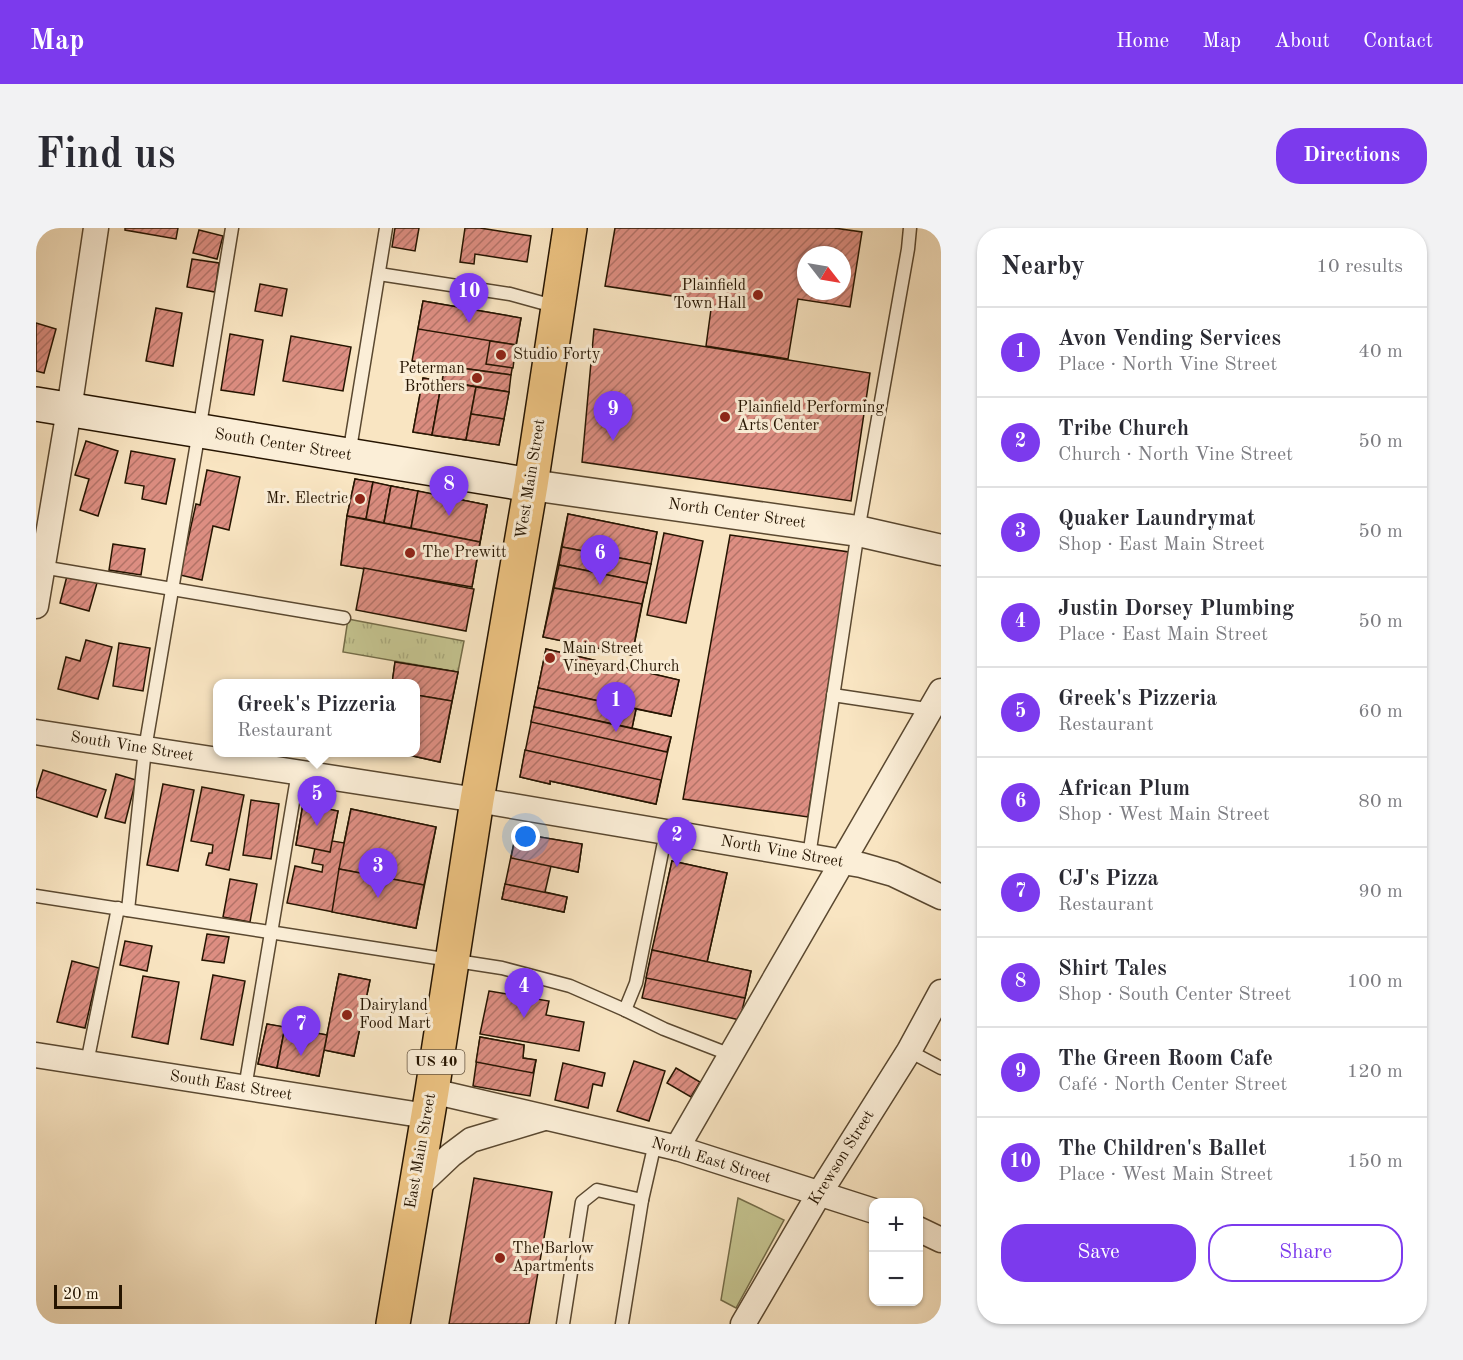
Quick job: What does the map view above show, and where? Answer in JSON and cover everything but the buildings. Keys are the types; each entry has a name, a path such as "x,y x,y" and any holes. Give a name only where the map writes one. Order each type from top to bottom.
{"main road":[{"name":"West Main Street","path":"477,800 531,485 570,228"},
{"name":"South Center Street","path":"36,404 531,485"},
{"name":"East Main Street","path":"393,1324 477,800"}],"street":[{"path":"36,606 69,410 96,228"},
{"name":"North Center Street","path":"531,485 858,531 941,550"},
{"path":"666,1145 731,1055 842,862 938,704"},
{"name":"South Vine Street","path":"36,732 477,800"},
{"name":"North Vine Street","path":"477,800 861,865 893,874 941,897"},
{"name":"Krewson Street","path":"743,1324 819,1194 909,1051 941,992"},
{"name":"South East Street","path":"36,1055 245,1088 429,1104"},
{"name":"North East Street","path":"429,1104 547,1118 666,1145 869,1210"},
{"name":"North East Street","path":"415,1189 451,1155 471,1140 547,1118"},
{"path":"923,1231 941,1240"}],"lane":[{"path":"87,1063 123,909 145,748 232,228"},
{"path":"349,455 386,228"},
{"path":"809,856 858,531 910,228"},
{"path":"379,274 510,294 558,308"},
{"path":"42,567 344,618"},
{"path":"833,695 938,704"},
{"path":"245,1088 298,772"},
{"path":"625,1010 636,983 666,832"},
{"path":"36,896 502,968 570,986 664,1029 731,1055"},
{"path":"909,1051 941,1068"},
{"path":"622,1324 642,1200 666,1145"},
{"path":"563,1324 582,1202 597,1190 642,1200"}],"green space":[{"path":"348,619 464,641 458,672 343,652"},
{"path":"738,1198 784,1220 736,1308 721,1300"}],"place":[{"name":"Plainfield Town Hall","path":"758,295"},
{"name":"The Children's Ballet","path":"469,323"},
{"name":"Studio Forty","path":"501,355"},
{"name":"Peterman Brothers","path":"477,378"},
{"name":"Plainfield Performing Arts Center","path":"725,417"},
{"name":"The Green Room Cafe","path":"613,441"},
{"name":"Mr. Electric","path":"360,499"},
{"name":"Shirt Tales","path":"449,516"},
{"name":"The Prewitt","path":"410,553"},
{"name":"African Plum","path":"600,585"},
{"name":"Main Street Vineyard Church","path":"550,658"},
{"name":"Avon Vending Services","path":"616,732"},
{"name":"Greek's Pizzeria","path":"317,826"},
{"name":"Tribe Church","path":"677,867"},
{"name":"Quaker Laundrymat","path":"378,898"},
{"name":"Dairyland Food Mart","path":"347,1015"},
{"name":"Justin Dorsey Plumbing","path":"524,1018"},
{"name":"CJ's Pizza","path":"301,1056"},
{"name":"The Barlow Apartments","path":"500,1258"}]}
